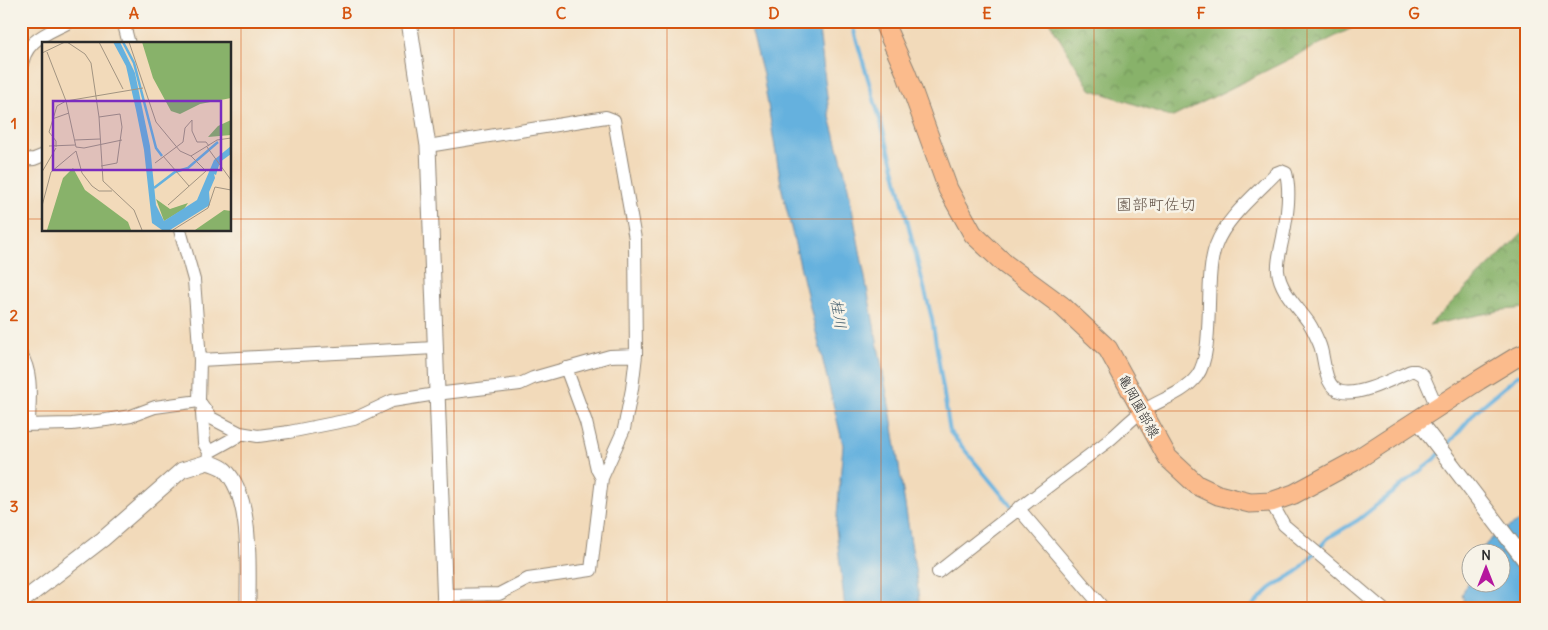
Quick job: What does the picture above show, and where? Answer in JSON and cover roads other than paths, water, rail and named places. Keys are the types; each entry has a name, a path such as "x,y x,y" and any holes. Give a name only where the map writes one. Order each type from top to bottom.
{"main road":[{"name":"亀岡園部線","path":"883,21 906,73 948,189 973,234 1005,264 1062,306 1108,349 1168,458 1197,485 1218,495 1250,503 1271,502 1294,494 1353,462 1479,380 1515,358 1527,353"}],"street":[{"path":"21,70 22,58 33,41 71,21"},
{"path":"123,21 128,42"},
{"path":"409,21 428,146 445,602 499,594 528,579 591,570 602,478 624,429 632,389 636,355 635,239 614,120 606,117 428,146"},
{"path":"21,89 23,108 21,118"},
{"path":"21,160 34,159 42,155"},
{"path":"938,572 1018,508 1113,437 1143,411 1175,395 1197,376 1206,348 1212,261 1216,246 1226,225 1276,173 1281,171 1286,173 1288,183 1286,222 1278,261 1278,272 1285,290 1310,325 1321,346 1328,379 1334,388 1342,392 1355,392 1382,384 1411,371 1416,371 1423,375 1437,407"},
{"path":"180,231 194,280 204,443 208,457 224,470 238,490 246,521 248,600 250,609"},
{"path":"200,360 435,348"},
{"path":"21,355 26,363 30,387 23,426 72,424 106,420 131,416 155,407 201,405"},
{"path":"201,405 211,418 240,433 258,436 354,419 392,402 436,394 520,384 533,378 610,356 636,355"},
{"path":"566,368 586,422 597,469 602,478"},
{"path":"1417,419 1527,563"},
{"path":"21,602 103,539 182,470 208,457 240,433"},
{"path":"1271,502 1284,525 1383,609"},
{"path":"1018,508 1104,609"}],"water":[{"name":"桂川","path":"749,21 818,21 829,113 846,177 891,415 920,609 845,609 836,528 843,445 782,190 763,75"},
{"path":"1527,517 1525,609 1460,609 1464,600 1462,595 1463,592 1510,592 1510,542 1488,542"}],"waterway":[{"path":"851,21 893,164 932,319 950,432 1011,506"},
{"path":"1445,448 1477,410 1519,375 1527,372"},
{"path":"1249,609 1271,588 1298,571 1328,538 1358,520 1440,453"}],"district":[{"name":"園部町佐切","path":"1156,204"}]}
